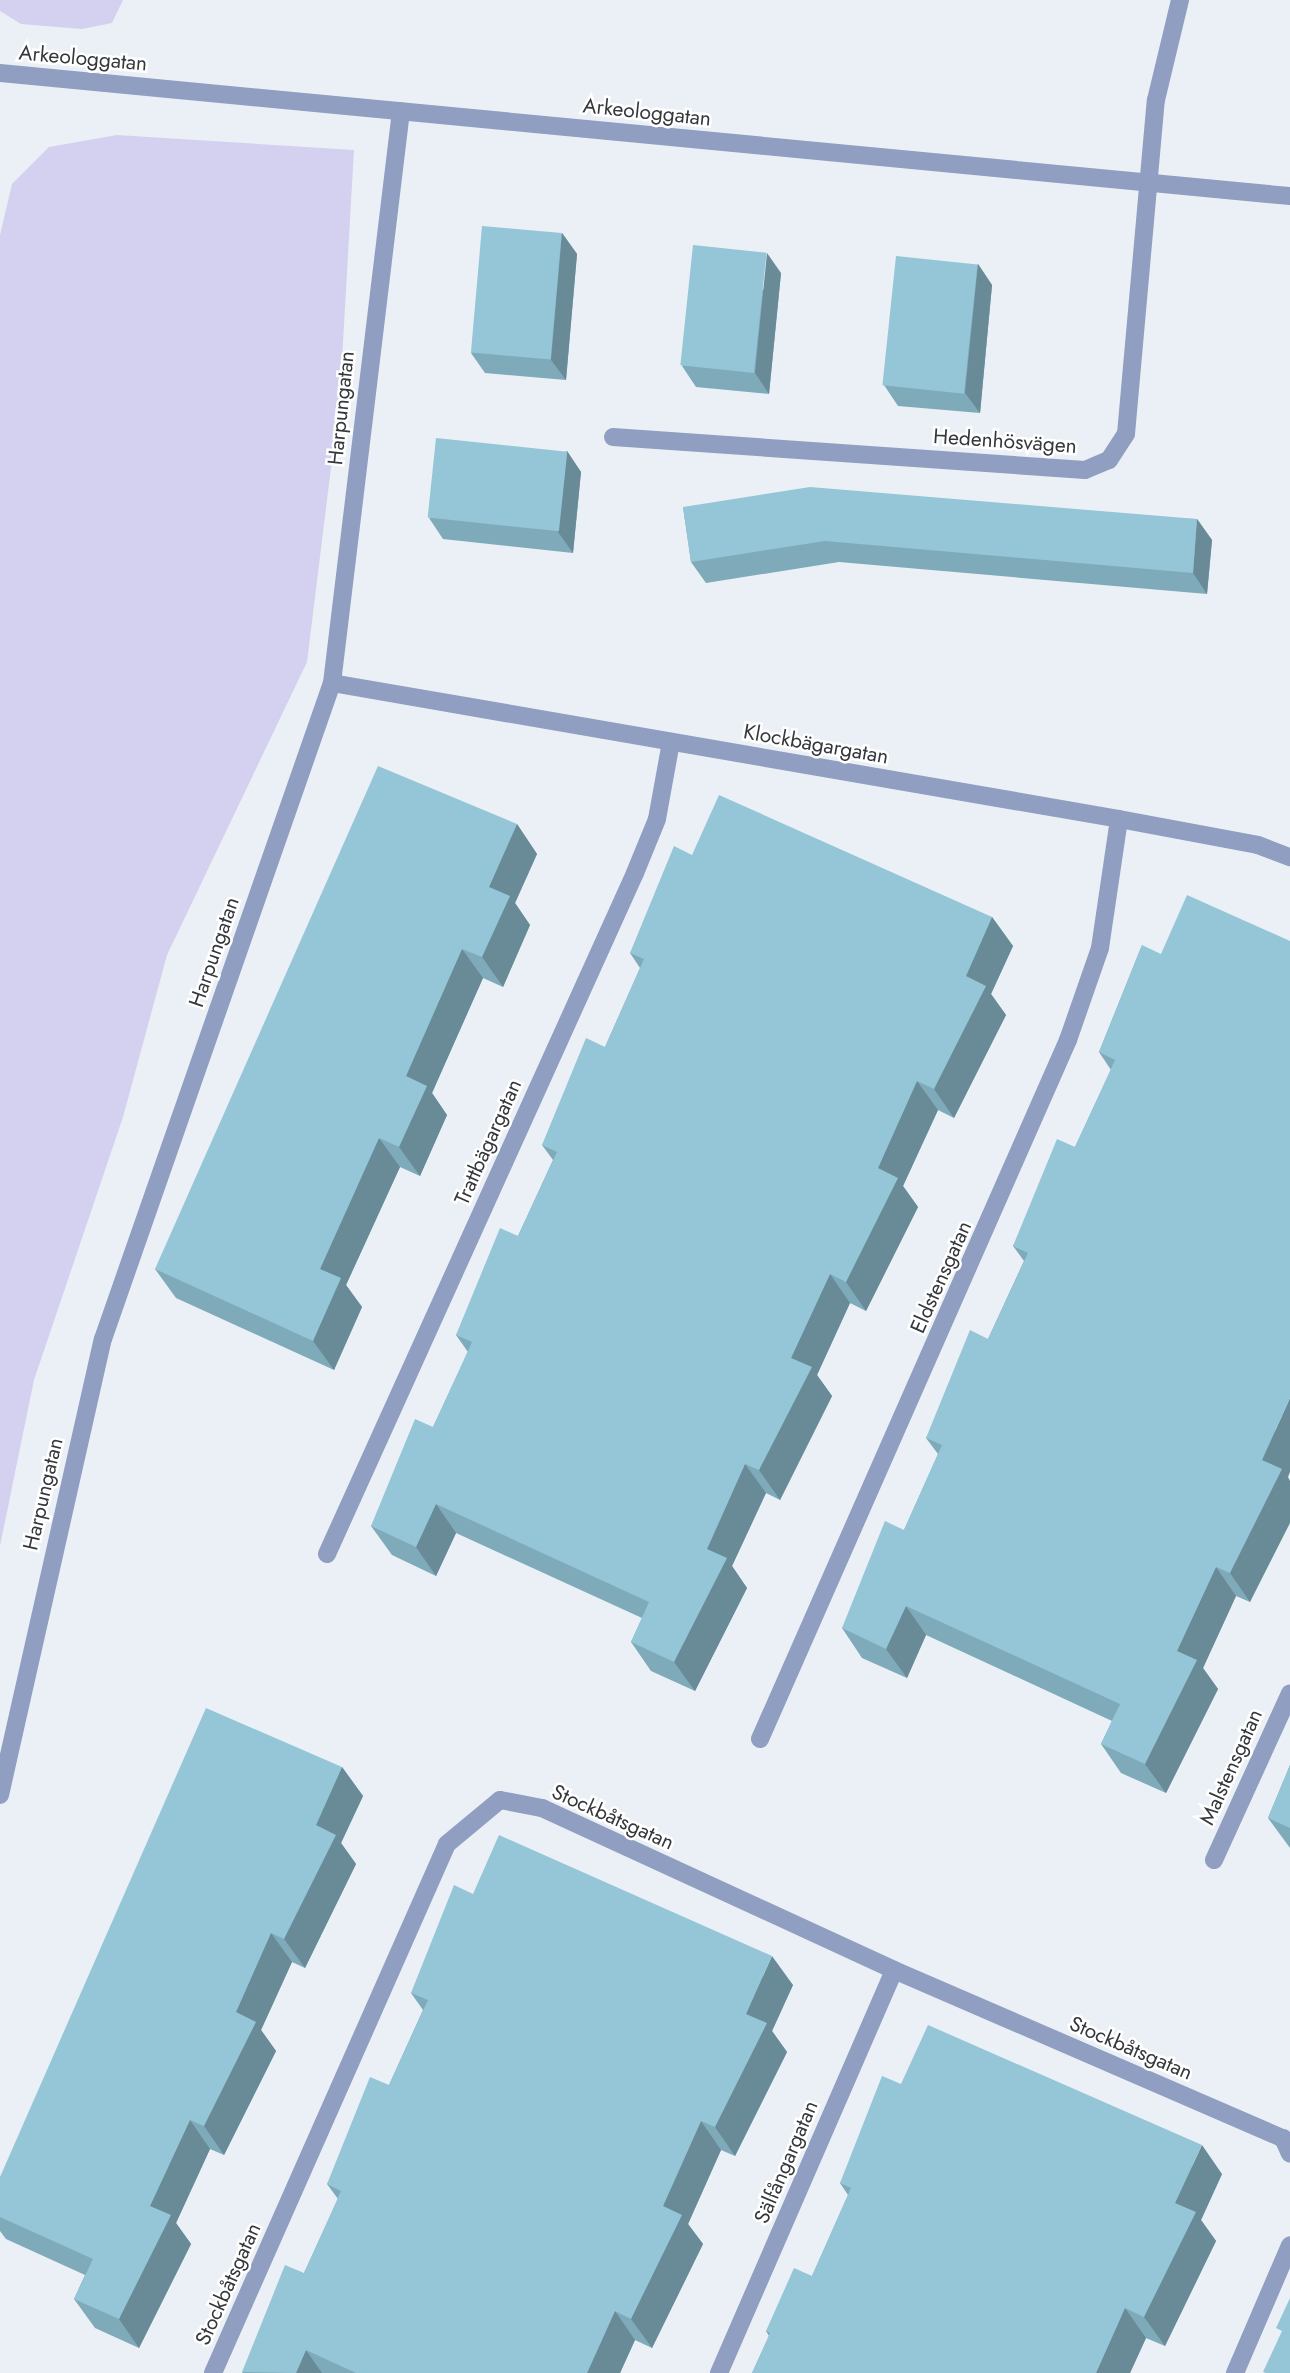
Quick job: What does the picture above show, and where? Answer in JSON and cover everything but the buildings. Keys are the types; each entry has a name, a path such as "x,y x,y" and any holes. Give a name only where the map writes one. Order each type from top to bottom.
{"street":[{"name":"Hedenhösvägen","path":"613,437 1085,470 1109,460 1126,434 1156,100 1180,0"},
{"name":"Arkeologgatan","path":"0,73 1290,196"},
{"name":"Harpungatan","path":"0,1795 103,1339 332,683 401,111"},
{"name":"Klockbägargatan","path":"332,683 1119,819 1258,845 1290,857"},
{"name":"Trattbägargatan","path":"327,1554 635,873 657,819 671,742"},
{"name":"Eldstensgatan","path":"760,1739 1068,1040 1100,948 1119,819"},
{"name":"Malstensgatan","path":"1214,1860 1290,1693"},
{"name":"Stockbåtsgatan","path":"213,2373 447,1844 500,1800 542,1808 894,1969 1283,2138 1290,2154"},
{"name":"Sälfångargatan","path":"719,2373 894,1969"},
{"path":"1236,2373 1290,2245"}],"shaded area":[{"path":"0,0 123,0 112,23 82,29 21,24 0,11"},
{"path":"117,135 354,150 340,395 307,662 167,955 123,1117 34,1380 0,1546 0,235 12,184 49,147"}]}
